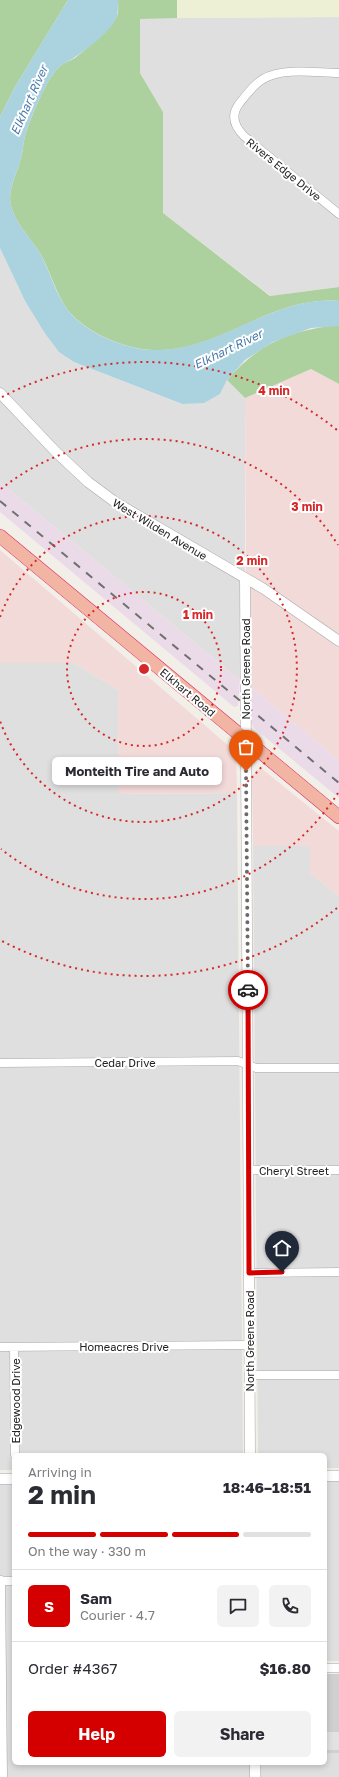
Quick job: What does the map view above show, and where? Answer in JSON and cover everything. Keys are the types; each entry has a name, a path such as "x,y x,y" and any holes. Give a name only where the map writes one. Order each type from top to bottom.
{"highway":[{"name":"Elkhart Road","path":"0,536 339,817"}],"street":[{"name":"Rivers Edge Drive","path":"339,73 293,73 271,76 255,85 236,108 234,119 237,129 244,136 339,214"},
{"name":"West Wilden Avenue","path":"0,393 56,452 88,482 115,502 270,593 339,641"},
{"name":"North Greene Road","path":"245,578 250,1453"},
{"name":"Cedar Drive","path":"0,1063 238,1061 256,1068 339,1068"},
{"name":"Cheryl Street","path":"249,1170 339,1170"},
{"path":"249,1273 339,1272"},
{"name":"Homeacres Drive","path":"0,1347 249,1345"},
{"name":"Edgewood Drive","path":"14,1347 15,1453"},
{"path":"249,1375 339,1374"},
{"path":"327,1476 339,1476"},
{"path":"0,1479 12,1479"},
{"path":"3,1777 1,1580 12,1581"},
{"path":"327,1668 339,1668"},
{"path":"255,1765 255,1777"}],"shaded area":[{"path":"339,17 339,287 271,296 163,213 163,112 140,73 140,18"},
{"path":"0,248 25,301 44,332 74,362 181,404 204,402 220,394 227,380 245,398 245,577 240,680 0,482"},
{"path":"311,369 339,384 339,761 251,687 246,579 245,398"},
{"path":"0,482 240,680 238,706 234,707 0,512"},
{"path":"0,550 236,752 237,793 119,794 118,690 74,663 0,663"},
{"path":"0,663 74,663 118,690 119,794 237,793 243,1453 12,1453 12,1470 0,1470"},
{"path":"251,687 339,761 339,798 254,728 251,722"},
{"path":"262,769 339,831 339,896 310,873 310,846 253,846 252,778 256,770"},
{"path":"253,846 310,846 310,873 339,896 339,1468 327,1468 327,1453 258,1453"},
{"path":"327,1480 339,1480 339,1661 327,1661"},
{"path":"0,1483 12,1483 12,1765 252,1765 252,1777 0,1777"},
{"path":"327,1674 339,1674 339,1753 327,1753"},
{"path":"327,1732 339,1732 339,1750 327,1750"},
{"path":"327,1753 339,1753 339,1777 261,1777 261,1765 327,1765"}],"green space":[{"path":"0,0 68,0 15,87 0,117"},
{"path":"118,0 177,0 177,18 140,19 140,73 163,112 163,213 270,296 339,287 339,301 315,301 291,306 201,342 178,348 154,350 131,347 106,338 84,325 67,309 40,253 14,215 10,203 10,197 12,185 21,158 25,136 39,100 48,82 60,66 79,55 110,26 118,14"},
{"path":"177,0 339,0 339,17 177,18"},
{"path":"330,326 339,326 339,384 311,369 245,398 227,380 249,358 273,342 299,332"}],"water":[{"name":"Elkhart River","path":"68,0 118,0 117,16 110,28 99,39 60,66 48,82 27,128 21,158 12,184 10,202 17,221 40,253 59,296 74,317 83,325 106,338 130,347 153,350 177,348 201,342 291,306 315,301 339,301 339,326 311,328 273,342 245,360 227,380 220,394 204,403 182,404 74,362 59,352 44,332 25,301 0,248 0,117 15,87"}],"railway":[{"path":"0,501 339,783"}],"way so far":[{"path":"246,771 248,990"}],"place":[{"name":"Monteith Tire and Auto","path":"246,771"}],"route":[{"path":"248,990 249,1273 282,1272"}]}
